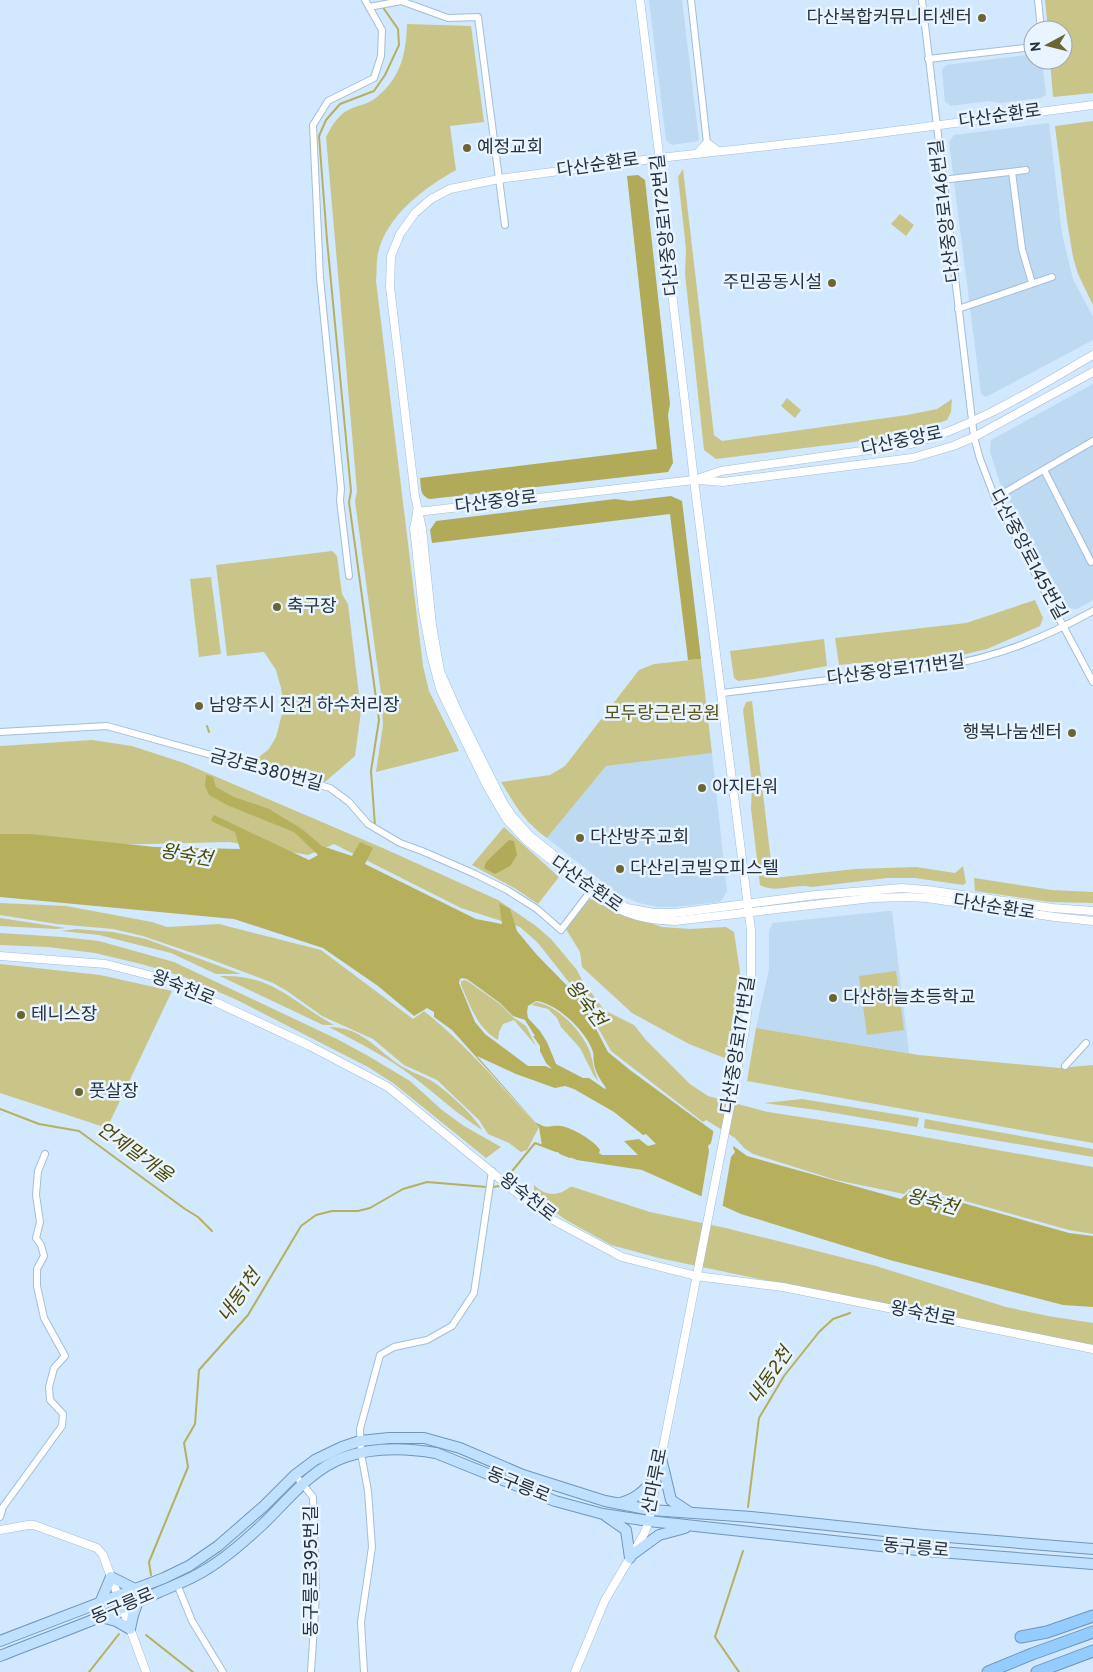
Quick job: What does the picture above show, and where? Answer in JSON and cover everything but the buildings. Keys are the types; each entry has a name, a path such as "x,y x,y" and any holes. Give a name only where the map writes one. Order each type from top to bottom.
{"highway":[{"path":"1021,1637 1047,1632 1093,1616"},
{"path":"988,1672 1093,1632"},
{"path":"1037,1672 1093,1651"}],"main road":[{"name":"동구릉로","path":"0,1641 119,1596 189,1566 218,1546 264,1506 295,1475 315,1460 360,1441 389,1438 424,1438 460,1448 523,1475 605,1501 651,1510 751,1517 922,1535 1093,1549"},
{"name":"동구릉로","path":"0,1656 122,1609 206,1570 263,1524 302,1485 328,1466 345,1457 389,1450 418,1450 436,1453 555,1501 603,1514 694,1526 927,1550 1093,1564"},
{"path":"661,1458 671,1500 690,1512"},
{"path":"616,1503 630,1500 643,1493 658,1475"},
{"path":"603,1514 626,1530 632,1556 659,1534 694,1526"},
{"path":"100,1603 112,1577 136,1589"},
{"path":"101,1617 116,1621 130,1629 138,1601"}],"street":[{"path":"349,576 340,500 341,489 320,278 313,125 328,101 374,78 381,56 382,30 365,0"},
{"name":"다산중앙로172번길","path":"640,0 662,178 666,241 694,480"},
{"path":"691,0 707,143 718,151"},
{"name":"다산중앙로146번길","path":"922,0 972,423"},
{"path":"1038,0 1040,20"},
{"path":"369,7 401,1 448,18 478,17 505,225"},
{"path":"928,58 1023,48"},
{"name":"다산순환로","path":"1093,105 936,126 659,158 499,179 450,189 431,200 415,213 400,234 391,256 390,287 417,512 414,528 423,611 432,660 440,689 487,786 507,820 526,840 592,889 627,908 654,913 906,896 1055,918 1093,921"},
{"path":"698,153 707,143"},
{"path":"942,180 1026,170"},
{"path":"1012,172 1022,250 1032,284"},
{"path":"958,309 1052,278"},
{"name":"다산중앙로","path":"694,480 721,471 911,444 940,436 972,423 1093,355"},
{"name":"다산중앙로","path":"417,512 694,480 723,482 912,458 953,446 974,437 1093,372"},
{"name":"다산중앙로145번길","path":"972,423 980,459 995,498 1093,682"},
{"path":"995,498 1093,441"},
{"path":"1044,470 1091,557"},
{"name":"다산중앙로171번길","path":"694,480 748,908 751,979 745,1030 697,1272"},
{"name":"다산중앙로171번길","path":"722,693 972,661 1015,649 1064,627 1093,611"},
{"name":"금강로380번길","path":"0,732 107,726 330,788 349,802 368,824 400,843 440,858 507,890 537,909 561,930 592,889"},
{"name":"다산순환로","path":"748,908 846,892 912,888 1052,908 1093,911"},
{"name":"왕숙천로","path":"0,956 106,964 168,980 308,1045 388,1087 522,1197 553,1220 583,1238 622,1257 1093,1349"},
{"path":"1066,1066 1086,1043"},
{"path":"0,1517 3,1507 62,1426 63,1414 50,1400 49,1387 54,1368 65,1356 44,1318 36,1286 37,1270 44,1256 41,1245 36,1238 40,1222 36,1194 38,1171 45,1154"},
{"path":"364,1672 361,1622 372,1547 368,1491 361,1453 360,1429 380,1354 394,1347 427,1340 452,1326 474,1293 492,1171"},
{"name":"산마루로","path":"575,1672 604,1600 632,1556 649,1521 697,1272"},
{"name":"동구릉로395번길","path":"295,1475 313,1497 316,1595 311,1672"},
{"path":"0,1530 34,1525 97,1548 103,1555 112,1577 146,1672"},
{"path":"177,1584 192,1621 223,1672"}],"shaded area":[{"path":"649,0 682,0 699,141 672,145 666,140"},
{"path":"1023,55 1023,70 1043,70 1046,95 1040,98 1000,103 988,101 951,106 945,102 942,70 946,65"},
{"path":"1049,123 1062,234 1073,279 1093,317 1093,340 986,397 981,394 949,142 954,135"},
{"path":"638,175 645,180 670,404 668,415 673,463 668,472 427,498 422,491 420,478 657,449 627,176"},
{"path":"1093,384 1093,600 1077,609 1068,608 1000,483 990,452 991,440"},
{"path":"671,496 682,501 701,659 688,660 670,514 432,543 430,530 436,521 615,499 630,501"},
{"path":"712,753 727,892 720,902 674,907 659,907 639,903 618,894 547,838 606,766"},
{"path":"509,840 514,841 517,855 510,866 495,874 484,868 486,862"},
{"name":"다산하늘초등학교","path":"892,911 909,1053 756,1028 769,969 769,930 773,923"}],"green space":[{"path":"1045,0 1093,0 1093,93 1053,97 1051,70 1073,70 1073,20 1047,20"},
{"path":"407,24 471,26 484,122 450,126 456,170 432,185 408,204 389,227 378,253 376,281 423,666 429,691 459,751 376,772 383,725 381,693 355,501 357,491 326,137 341,115 350,109 373,100 390,84 403,57"},
{"path":"1093,121 1093,305 1078,274 1073,257 1055,126"},
{"path":"683,169 714,435 722,441 907,415 937,409 952,399 951,412 947,420 894,437 716,459 704,450 685,274 686,249 678,177"},
{"path":"900,214 914,225 906,236 891,224"},
{"path":"787,398 801,410 795,418 781,406"},
{"path":"332,551 337,556 342,594 348,604 361,711 355,756 325,782 254,761 269,749 276,737 284,706 281,688 276,670 264,652 227,656 216,565"},
{"path":"211,577 221,654 199,657 190,579"},
{"path":"1035,600 1043,618 1040,626 987,649 962,655 885,665 868,662 839,665 835,638 966,623"},
{"path":"824,639 827,666 749,680 738,681 734,678 730,651"},
{"name":"모두랑근린공원","path":"701,659 712,753 606,766 547,838 532,826 521,813 501,782 550,775 565,766 639,670 654,664"},
{"path":"752,701 773,878 855,869 916,867 955,873 963,866 966,883 963,885 915,878 887,878 779,889 766,888 760,885 751,809 752,783 743,710 746,702"},
{"path":"92,740 132,746 184,763 385,849 498,900 536,926 551,939 577,970 604,1010 634,1025 646,1040 690,1084 708,1096 768,1112 885,1130 1093,1167 1093,1234 1069,1230 933,1192 909,1189 904,1194 836,1180 753,1154 735,1138 706,1120 703,1122 611,1051 582,999 538,943 520,927 461,908 334,844 308,855 229,842 106,845 0,836 0,746"},
{"path":"504,827 559,877 538,904 516,889 472,865"},
{"path":"974,878 1052,890 1093,892 1093,903 1050,902 975,891"},
{"path":"593,899 617,912 662,927 690,929 726,927 734,932 740,972 727,1059 689,1044 632,1013 582,967 580,952 566,929 589,900"},
{"path":"0,903 66,906 152,922 167,927 219,924 321,950 413,1019 424,1011 470,1052 539,1127 527,1150 521,1152 509,1143 488,1134 479,1120 437,1080 404,1065 373,1039 322,1016 273,983 143,936 113,929 57,924 0,915"},
{"path":"0,918 66,928 0,926"},
{"path":"76,929 113,932 146,939 241,974 216,974 171,953 99,935 61,931"},
{"path":"0,933 99,941 174,962 339,1040 370,1057 410,1081 442,1110 464,1126 501,1147 486,1158 393,1083 368,1067 237,1000 184,977 95,953 48,947 0,945"},
{"path":"0,964 100,975 172,991 107,1128 0,1093"},
{"path":"896,971 904,1030 867,1035 859,976"},
{"path":"220,976 254,980 268,985 281,991 334,1025 323,1025"},
{"path":"466,980 500,1004 514,1018 526,1026 536,1046 514,1020 503,1024 498,1040 491,1035 475,1016 461,985 461,981"},
{"path":"536,1002 552,1008 582,1036 590,1052 599,1082 580,1048 561,1027 557,1018 548,1009 532,1005"},
{"path":"329,1027 340,1028 359,1034 402,1066 436,1084 451,1095 466,1110 482,1130 392,1062"},
{"path":"756,1028 919,1055 1060,1068 1093,1065 1093,1143 747,1081"},
{"path":"802,1099 919,1118 917,1127 764,1103"},
{"path":"925,1119 1093,1149 1093,1157 924,1128"},
{"path":"534,1185 538,1189 552,1194 573,1187 650,1212 726,1228 876,1266 1006,1307 1093,1323 1093,1346 783,1284 659,1258 611,1245 566,1220 527,1192 534,1190"}],"water":[{"name":"왕숙천","path":"206,775 213,777 216,787 234,797 269,809 302,829 322,846 352,856 360,842 373,848 365,864 476,919 502,924 499,903 510,909 517,931 537,955 581,1000 608,1052 747,1156 901,1199 911,1190 1069,1233 1093,1236 1093,1307 1063,1305 890,1260 741,1214 642,1170 577,1160 542,1146 539,1127 452,1030 434,1017 434,1012 427,1008 414,1016 378,986 323,948 234,919 0,897 0,834 30,834 155,847 240,849 235,832 213,822 211,820 214,815 309,860 318,855 294,832 227,805 209,795 205,786","holes":["462,978 467,979 500,1003 513,1016 525,1020 540,1046 540,1051 546,1063 552,1069 545,1066 528,1066 485,1034 475,1022 459,983","536,1001 544,1003 562,1013 578,1028 590,1044 596,1070 605,1089 589,1078 583,1078 556,1064 547,1042 528,1018 528,1006","477,1056 516,1074 555,1088 565,1086 574,1089 614,1112 643,1135 646,1134 656,1144 648,1146 639,1139 624,1141 638,1155 602,1155 599,1153 600,1150 597,1146 576,1132 561,1126 546,1127 535,1122"]}],"pier":[{"path":"714,1129 734,1144 735,1152 731,1157 722,1209 701,1199 709,1151 708,1146 711,1143"}],"waterway":[{"path":"375,826 371,771 379,720 349,502 351,491 319,136 326,120 340,104 374,91 385,75 399,45 398,29 382,6"},
{"path":"207,726 209,732"},
{"name":"언제말개울","path":"0,1109 39,1124 79,1131 198,1217 212,1231"},
{"name":"내동1천","path":"508,1176 535,1143 556,1151"},
{"name":"내동1천","path":"560,1153 570,1157"},
{"name":"내동1천","path":"151,1575 149,1562 188,1467 184,1443 195,1424 199,1370 248,1315 301,1226 316,1215 332,1211 358,1211 370,1208 403,1189 427,1182 487,1187"},
{"name":"내동1천","path":"492,1187 500,1186"},
{"name":"내동2천","path":"748,1507 759,1418 784,1376 819,1332 833,1319 850,1313"},
{"name":"내동2천","path":"739,1672 715,1637 743,1551"},
{"path":"89,1672 119,1634"},
{"name":"내동1천","path":"146,1635 193,1672"}],"place":[{"name":"다산복합커뮤니티센터","path":"982,18"},
{"name":"예정교회","path":"467,148"},
{"name":"주민공동시설","path":"832,283"},
{"name":"축구장","path":"277,607"},
{"name":"남양주시 진건 하수처리장","path":"199,706"},
{"name":"행복나눔센터","path":"1072,733"},
{"name":"아지타워","path":"702,788"},
{"name":"다산방주교회","path":"580,838"},
{"name":"다산리코빌오피스텔","path":"620,869"},
{"name":"다산하늘초등학교","path":"833,998"},
{"name":"테니스장","path":"21,1015"},
{"name":"풋살장","path":"79,1092"}]}
